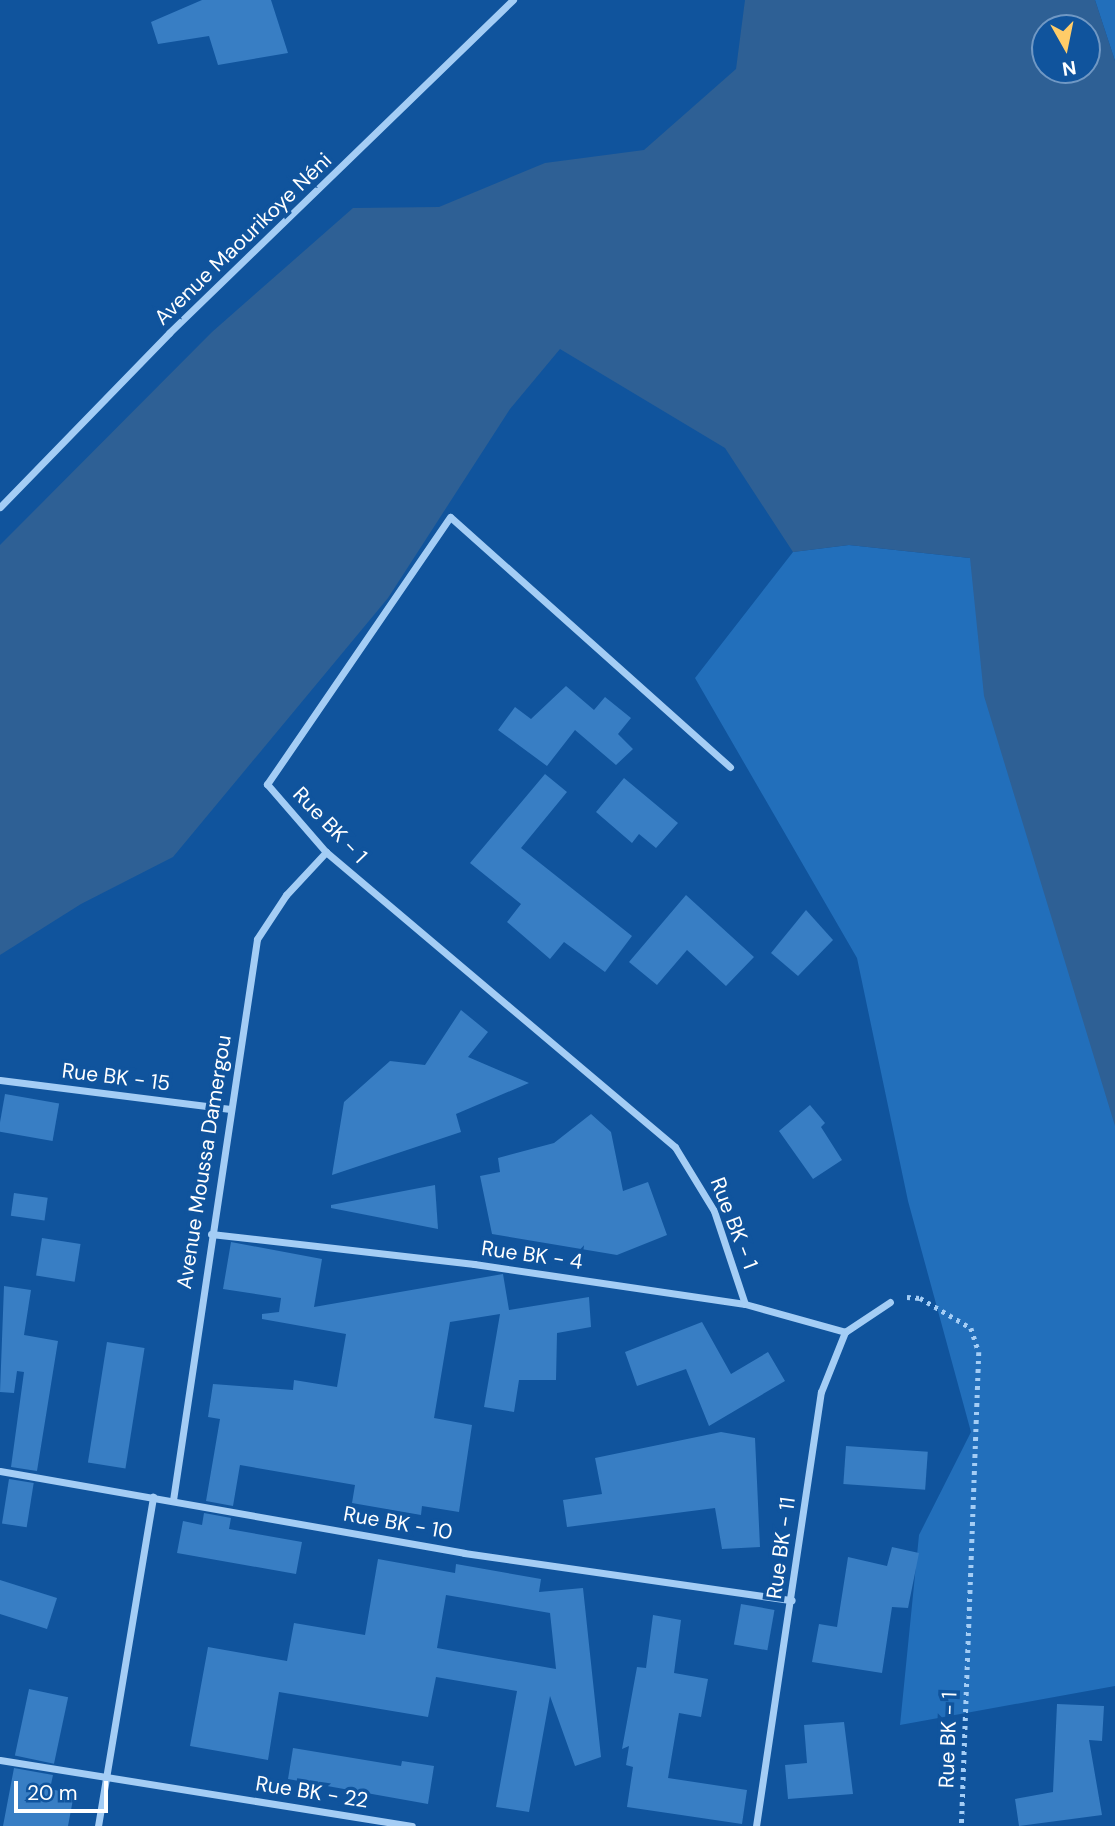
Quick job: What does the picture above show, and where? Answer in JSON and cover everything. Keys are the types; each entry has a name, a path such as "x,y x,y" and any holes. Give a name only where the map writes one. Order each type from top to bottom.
{"street":[{"name":"Avenue Maourikoye Néni","path":"0,507 169,333 513,0"},
{"name":"Rue BK - 1","path":"730,767 450,517 267,785 326,852 675,1147 715,1211 745,1304"},
{"name":"Avenue Moussa Damergou","path":"173,1500 228,1109 257,940 286,895 326,852"},
{"name":"Rue BK - 15","path":"0,1080 228,1109"},
{"name":"Rue BK - 4","path":"211,1234 474,1264 745,1304 845,1332"},
{"path":"845,1332 890,1302"},
{"name":"Rue BK - 11","path":"756,1826 792,1600 821,1392 845,1332"},
{"name":"Rue BK - 10","path":"0,1471 464,1553 792,1600"},
{"path":"98,1826 153,1497"},
{"name":"Rue BK - 22","path":"0,1760 412,1826"}],"path":[{"name":"Rue BK - 1","path":"890,1302 920,1298 971,1328 979,1352 962,1826"}],"shaded area":[{"path":"745,0 1095,0 1100,14 1031,14 1031,84 1101,84 1101,18 1115,61 1115,1126 984,696 970,558 849,545 793,552 725,448 560,349 510,409 388,598 173,857 81,904 0,955 0,545 212,332 353,208 439,207 545,163 644,150 736,69"},
{"path":"1095,0 1115,0 1115,61 1101,14"},
{"path":"1115,165 1115,1686 900,1725 919,1535 971,1432 908,1201 857,958 695,678 793,552 849,545 970,558 1045,318"}],"building":[{"path":"202,0 271,0 288,53 218,65 209,36 158,44 151,22"},
{"path":"566,686 594,710 605,697 631,718 618,734 633,749 616,765 575,730 547,766 498,730 515,707 531,719"},
{"path":"545,774 567,792 521,848 632,936 605,972 564,942 550,959 507,922 521,904 470,863"},
{"path":"624,778 678,823 656,848 639,834 632,843 596,812"},
{"path":"686,895 754,957 726,986 687,950 657,985 629,962"},
{"path":"806,910 833,940 798,976 771,953"},
{"path":"461,1010 488,1032 468,1057 529,1083 456,1114 461,1132 332,1175 344,1102 390,1061 425,1065"},
{"path":"5,1094 59,1104 53,1141 0,1132"},
{"path":"810,1105 825,1123 821,1127 842,1160 813,1179 779,1131"},
{"path":"591,1114 611,1132 623,1191 648,1182 667,1235 617,1255 492,1234 480,1176 500,1172 498,1158 554,1143"},
{"path":"435,1185 438,1229 331,1208 331,1205"},
{"path":"14,1193 48,1198 44,1221 11,1216"},
{"path":"42,1238 81,1244 75,1282 36,1276"},
{"path":"231,1242 322,1259 314,1307 503,1274 509,1310 589,1297 591,1327 557,1333 556,1380 519,1380 514,1412 484,1407 500,1314 450,1322 434,1418 472,1425 459,1512 422,1506 421,1515 352,1503 355,1485 240,1465 233,1506 206,1501 220,1419 208,1417 213,1384 293,1390 294,1380 337,1387 346,1334 262,1319 262,1314 279,1312 281,1298 223,1289"},
{"path":"4,1286 31,1290 24,1335 58,1341 37,1471 11,1467 24,1372 17,1371 14,1393 0,1392"},
{"path":"702,1322 731,1374 768,1352 785,1381 709,1426 686,1369 637,1386 625,1352"},
{"path":"107,1342 145,1348 125,1468 88,1462"},
{"path":"721,1432 755,1438 760,1547 722,1549 715,1508 567,1527 563,1500 602,1494 595,1458"},
{"path":"846,1446 928,1452 925,1490 843,1484"},
{"path":"9,1479 34,1483 27,1527 2,1523"},
{"path":"204,1513 231,1518 229,1529 302,1542 296,1574 177,1553 183,1521 202,1525"},
{"path":"892,1547 919,1553 908,1608 892,1607 882,1673 812,1662 819,1624 837,1627 848,1557 887,1566"},
{"path":"378,1559 455,1573 456,1564 541,1579 539,1592 583,1588 601,1757 575,1766 550,1696 529,1812 496,1807 517,1691 436,1677 428,1717 279,1692 268,1760 190,1746 208,1647 287,1661 294,1623 365,1635","holes":["446,1595 550,1613 556,1669 437,1648"]},
{"path":"0,1580 57,1598 47,1629 0,1614"},
{"path":"741,1604 774,1610 767,1650 734,1644"},
{"path":"653,1615 681,1620 674,1673 708,1679 701,1717 679,1713 668,1778 747,1790 742,1824 627,1807 633,1767 626,1765 629,1746 622,1749 637,1667 646,1668"},
{"path":"29,1689 68,1697 54,1764 15,1756"},
{"path":"1057,1704 1104,1706 1102,1741 1089,1740 1102,1815 1019,1826 1015,1799 1053,1792"},
{"path":"844,1722 853,1794 788,1799 785,1765 807,1763 804,1725"},
{"path":"293,1748 401,1766 402,1761 434,1766 428,1804 288,1779"},
{"path":"14,1768 53,1775 50,1789 74,1794 68,1826 3,1826"}]}
